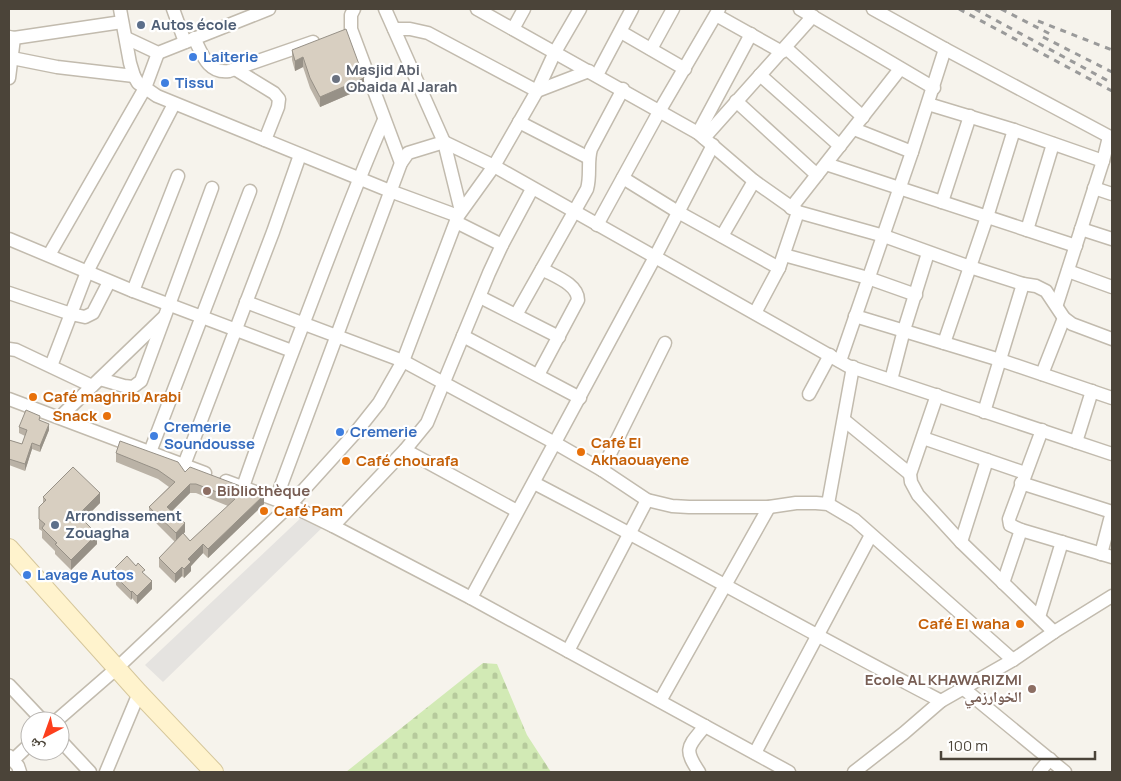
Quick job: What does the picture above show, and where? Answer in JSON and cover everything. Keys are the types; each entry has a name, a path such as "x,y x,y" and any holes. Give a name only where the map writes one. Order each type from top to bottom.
{"main road":[{"path":"9,549 139,693 214,772"}],"street":[{"path":"120,9 134,76 138,83 156,96 390,191 458,216 502,245"},
{"path":"173,9 190,40 210,67 222,72 324,39"},
{"path":"126,38 158,53 269,9"},
{"path":"354,9 346,31 400,163"},
{"path":"385,9 444,142 458,216"},
{"path":"477,9 623,89 705,138 754,181 794,210 884,236 970,267 1023,284 1036,286 1046,291 1057,304 1064,318 1072,324 1112,339"},
{"path":"513,29 524,9"},
{"path":"68,711 117,668 290,504 371,414 403,361 458,216 494,166 537,91 555,52 580,9"},
{"path":"394,29 410,29 428,33 537,91 593,73 621,32 632,9"},
{"path":"651,49 673,9"},
{"path":"800,9 934,88"},
{"path":"872,9 1111,138 1057,304"},
{"path":"597,225 660,110 718,12 751,34 784,50 863,117"},
{"path":"705,138 813,16"},
{"path":"9,78 12,38 122,22"},
{"path":"621,32 684,69"},
{"path":"471,598 580,398 678,212 705,138 751,34"},
{"path":"809,394 835,358 855,316 900,189 945,50"},
{"path":"49,255 145,88 158,53"},
{"path":"12,58 57,67 134,76"},
{"path":"235,69 274,93 279,99 278,108 265,140"},
{"path":"755,313 784,255 794,210 817,175 900,69"},
{"path":"760,75 840,146"},
{"path":"516,315 589,182 589,158 595,142 623,89"},
{"path":"736,101 817,175"},
{"path":"51,366 87,272 174,104"},
{"path":"928,104 1014,130 1104,161"},
{"path":"942,202 970,116"},
{"path":"243,487 260,435 358,178 384,120"},
{"path":"519,122 589,158"},
{"path":"854,129 912,152"},
{"path":"944,343 987,218 1014,130"},
{"path":"276,499 400,163 408,153 444,142 494,166 532,189 853,367 1112,454"},
{"path":"1027,230 1053,144"},
{"path":"184,465 273,232 300,155"},
{"path":"826,164 1076,246"},
{"path":"133,291 178,176"},
{"path":"623,178 678,212 779,268"},
{"path":"722,236 754,181"},
{"path":"9,349 16,350 51,366 96,382 133,387 141,381 212,188"},
{"path":"1094,188 1112,194"},
{"path":"333,526 405,450 427,422 502,245 532,189"},
{"path":"150,452 250,191"},
{"path":"1081,230 1112,239"},
{"path":"9,239 133,291 167,310 202,317 292,351"},
{"path":"891,380 904,330 928,253"},
{"path":"784,255 868,278 916,295"},
{"path":"538,375 575,306 578,296 573,288 542,269"},
{"path":"1068,271 1112,287"},
{"path":"9,293 85,317 90,316 96,309 109,282"},
{"path":"984,412 1023,284"},
{"path":"480,297 559,337"},
{"path":"246,302 403,361 555,443 602,470 647,500 672,506 769,507 796,503 828,504 855,520 1013,660"},
{"path":"60,417 167,310"},
{"path":"855,316 1000,360 1112,398"},
{"path":"1042,374 1064,318"},
{"path":"463,336 580,398"},
{"path":"602,470 665,343"},
{"path":"828,504 853,367"},
{"path":"1076,442 1092,391"},
{"path":"937,395 910,474 911,482 918,495 961,542 1054,632"},
{"path":"9,399 290,504 471,598 789,772"},
{"path":"844,420 910,474"},
{"path":"923,438 987,460 1023,478 1112,512 1107,555 1021,530 1010,525 1009,520 1023,478 1042,430"},
{"path":"405,450 517,511"},
{"path":"961,542 987,460"},
{"path":"534,482 629,532 817,637 941,701"},
{"path":"568,651 647,500"},
{"path":"660,701 769,507"},
{"path":"1003,583 1021,530"},
{"path":"756,753 871,535"},
{"path":"1039,617 1062,542"},
{"path":"862,770 941,701 1013,660 1112,596"},
{"path":"964,689 1065,772"},
{"path":"12,692 32,711"},
{"path":"106,772 139,693"},
{"path":"699,772 690,758 688,750 691,742 705,726"},
{"path":"70,751 89,772"},
{"path":"11,758 20,772"},
{"path":"1039,772 1050,760"}],"green space":[{"path":"483,663 497,664 527,735 551,772 346,772"}],"shaded area":[{"path":"305,514 326,524 163,682 145,665"}],"building":[{"name":"Masjid Abi Obaida Al Jarah","path":"346,29 364,78 320,97 310,78 303,57 295,61 292,50"},
{"path":"26,410 40,416 39,420 49,424 40,446 32,443 25,464 9,459 9,440 22,444 27,430 19,427"},
{"path":"120,441 178,462 185,472 190,467 264,495 208,549 203,544 188,559 191,562 175,574 159,558 183,533 190,541 235,499 196,484 190,484 167,507 185,523 176,533 149,507 175,482 158,470 116,453"},
{"name":"Arrondissement Zouagha","path":"73,467 100,493 78,515 97,534 71,560 42,528 45,524 39,519 39,507 46,500 43,497"},
{"path":"127,556 136,566 138,563 145,570 142,572 152,581 137,596 112,571"}],"railway":[{"path":"959,9 1112,91"},
{"path":"975,9 1112,83"},
{"path":"1001,9 1054,36"},
{"path":"1038,21 1112,50"},
{"path":"1043,37 1112,72"}],"place":[{"name":"Autos école","path":"141,25"},
{"name":"Laiterie","path":"193,57"},
{"name":"Masjid Abi Obaida Al Jarah","path":"336,79"},
{"name":"Tissu","path":"165,83"},
{"name":"Café maghrib Arabi","path":"33,397"},
{"name":"Snack","path":"107,416"},
{"name":"Cremerie","path":"340,432"},
{"name":"Cremerie Soundousse","path":"154,436"},
{"name":"Café El Akhaouayene","path":"581,452"},
{"name":"Café chourafa","path":"346,461"},
{"name":"Bibliothèque","path":"207,491"},
{"name":"Café Pam","path":"264,511"},
{"name":"Arrondissement Zouagha","path":"55,525"},
{"name":"Lavage Autos","path":"27,575"},
{"name":"Café El waha","path":"1020,624"},
{"name":"Ecole AL KHAWARIZMI الخوارزمي","path":"1032,689"}]}
